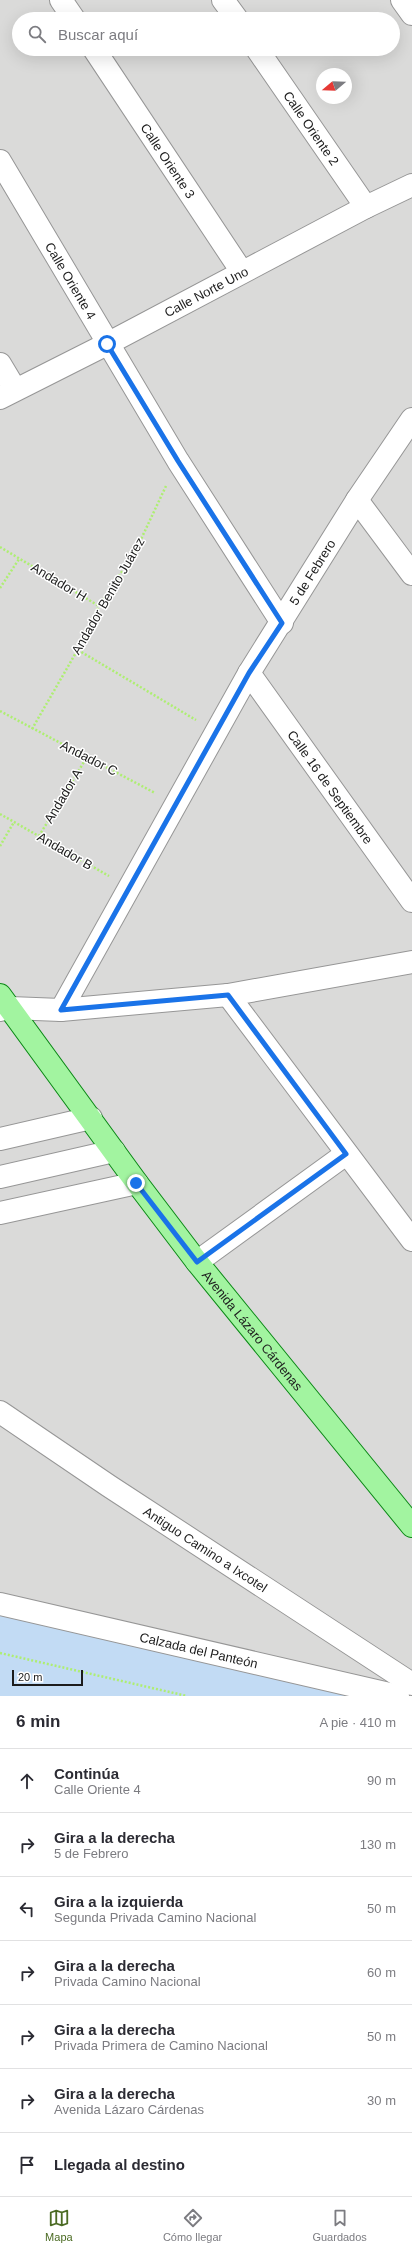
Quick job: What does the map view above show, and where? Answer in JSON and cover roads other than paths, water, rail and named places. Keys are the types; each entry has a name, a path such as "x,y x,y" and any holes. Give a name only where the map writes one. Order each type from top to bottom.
{"main road":[{"name":"Avenida Lázaro Cárdenas","path":"3,1004 91,1118 136,1183 197,1262 412,1526"}],"street":[{"path":"61,0 69,12"},
{"path":"224,0 232,12"},
{"path":"402,0 412,14"},
{"name":"Calle Oriente 3","path":"99,56 242,272"},
{"name":"Calle Oriente 2","path":"262,56 366,207"},
{"name":"Calle Oriente 4","path":"0,161 107,344 178,461 282,623"},
{"name":"Calle Norte Uno","path":"7,393 107,344 366,207 412,185"},
{"path":"0,364 7,393"},
{"name":"5 de Febrero","path":"61,1010 178,805 249,673 282,623 357,500 412,419"},
{"path":"357,500 412,574"},
{"name":"Calle 16 de Septiembre","path":"249,673 412,901"},
{"path":"3,1004 61,1010 228,995 412,962"},
{"path":"228,995 412,1240"},
{"path":"0,1139 91,1118"},
{"path":"0,1176 114,1151"},
{"path":"197,1262 346,1154"},
{"path":"0,1213 136,1183"},
{"name":"Antiguo Camino a Ixcotel","path":"0,1412 109,1486 412,1684"},
{"name":"Calzada del Panteón","path":"0,1604 398,1696"}]}
